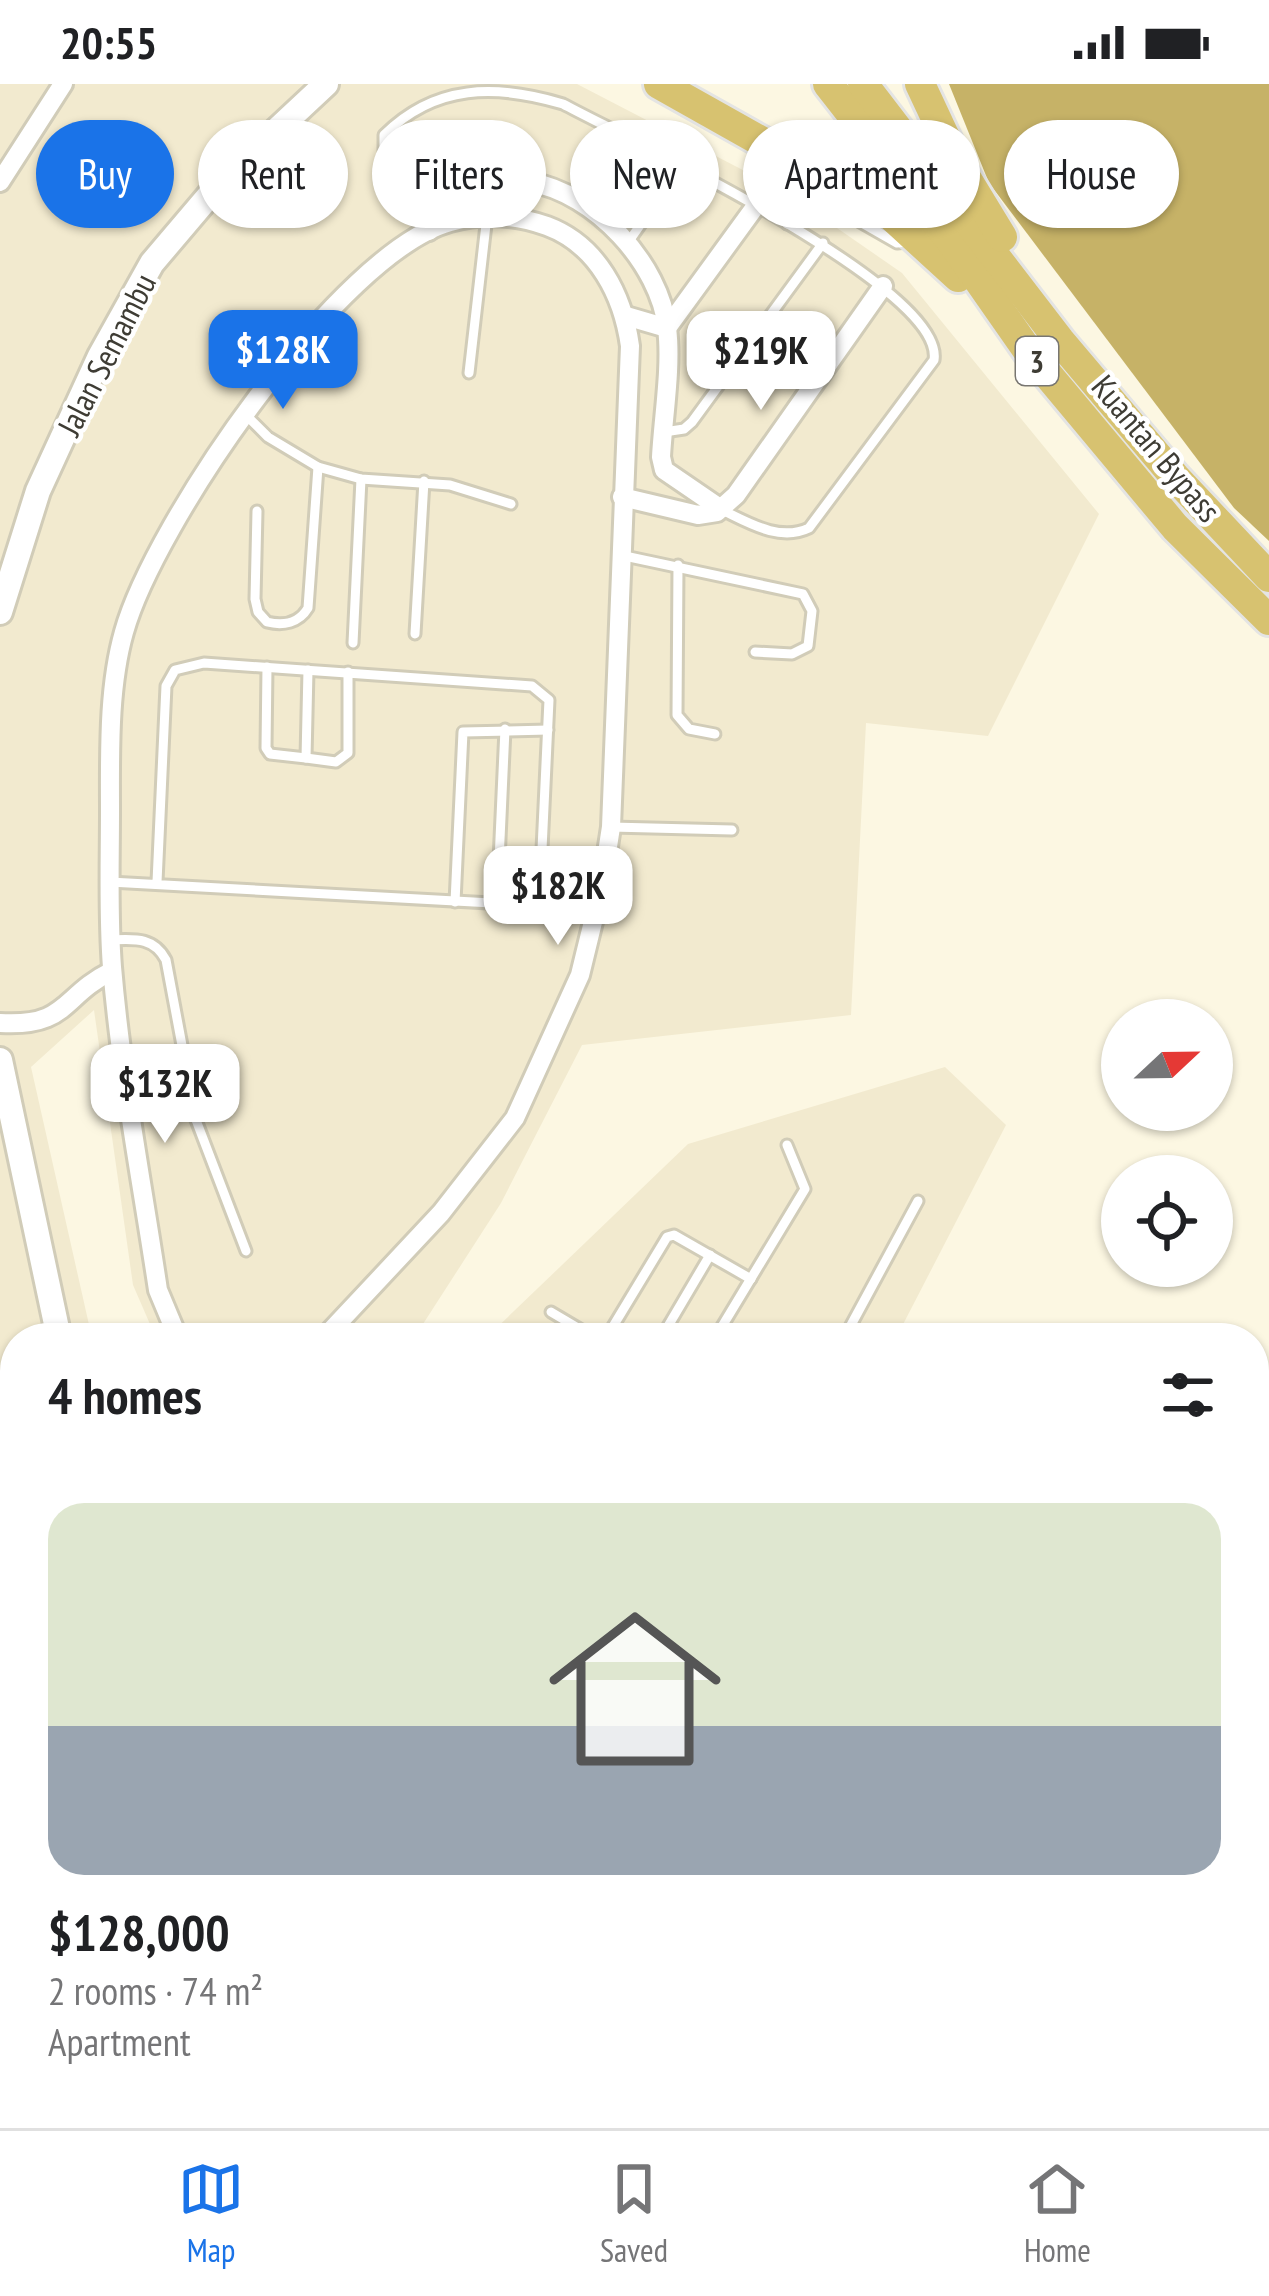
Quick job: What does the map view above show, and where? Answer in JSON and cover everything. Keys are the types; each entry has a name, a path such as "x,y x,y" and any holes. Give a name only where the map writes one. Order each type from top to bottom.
{"highway":[{"path":"658,84 855,191 918,237 1028,351"},
{"name":"Kuantan Bypass","path":"828,84 966,261 1028,351 1175,527 1269,620"},
{"name":"Kuantan Bypass","path":"862,84 1060,341 1175,477 1269,577"},
{"path":"920,84 971,188 1129,422"}],"main road":[{"name":"Jalan Semambu","path":"0,612 38,491 100,356 152,262 219,184 326,84"},
{"path":"0,1060 56,1323"}],"street":[{"path":"0,182 63,84"},
{"path":"546,189 577,203 629,241 644,262 668,328 664,470 721,509"},
{"path":"668,328 743,222"},
{"path":"338,1323 441,1213 515,1118 580,975 602,885 611,827 630,346 626,316 590,254 546,226"},
{"path":"172,1323 158,1290 112,971 110,772 123,634 142,578 190,494 318,319 386,257 435,228"},
{"path":"622,497 698,515 721,509 736,495 883,286"},
{"path":"626,316 668,328"},
{"path":"0,1023 31,1025 56,1015 112,971"}],"lane":[{"path":"396,120 430,98 477,86 517,89 593,120"},
{"path":"470,373 486,228"},
{"path":"629,241 638,228"},
{"path":"721,509 770,530 788,533 809,527 934,360 932,338 911,311 883,286 795,228"},
{"path":"871,228 897,243 918,237"},
{"path":"662,432 676,432 692,422 823,243"},
{"path":"246,416 268,436 318,466 361,479 450,484 511,504"},
{"path":"257,511 258,612 267,622 293,621 308,608 318,466"},
{"path":"353,643 361,479"},
{"path":"415,634 424,481"},
{"path":"620,555 803,594 812,610 808,646 792,654 755,652"},
{"path":"678,565 677,715 688,729 715,734"},
{"path":"110,882 526,905 540,892 549,700 532,686 188,664 168,678 157,882"},
{"path":"267,667 266,748 270,754 336,762 348,753 348,672"},
{"path":"306,758 308,670"},
{"path":"455,902 461,736 466,729 548,730"},
{"path":"497,905 505,729"},
{"path":"611,827 731,830"},
{"path":"110,940 141,939 160,950 166,960 196,1120 246,1251"},
{"path":"724,1323 805,1189 788,1145"},
{"path":"852,1323 918,1201"},
{"path":"615,1323 667,1237 674,1235 752,1279"},
{"path":"670,1323 710,1256"},
{"path":"551,1312 570,1323"}],"shaded area":[{"path":"0,84 577,84 646,120 570,120 570,228 719,228 719,158 743,170 743,228 837,228 902,273 1099,514 988,736 866,723 851,1015 582,1045 501,1203 424,1323 149,1323 133,1285 94,1010 31,1067 89,1323 0,1323"},
{"path":"949,84 1269,84 1269,541 1234,508 1023,228 1179,228 1179,120 1004,120 1004,203 980,161 980,120 964,120"},
{"path":"945,1067 1006,1125 904,1323 502,1323 688,1144"}]}
